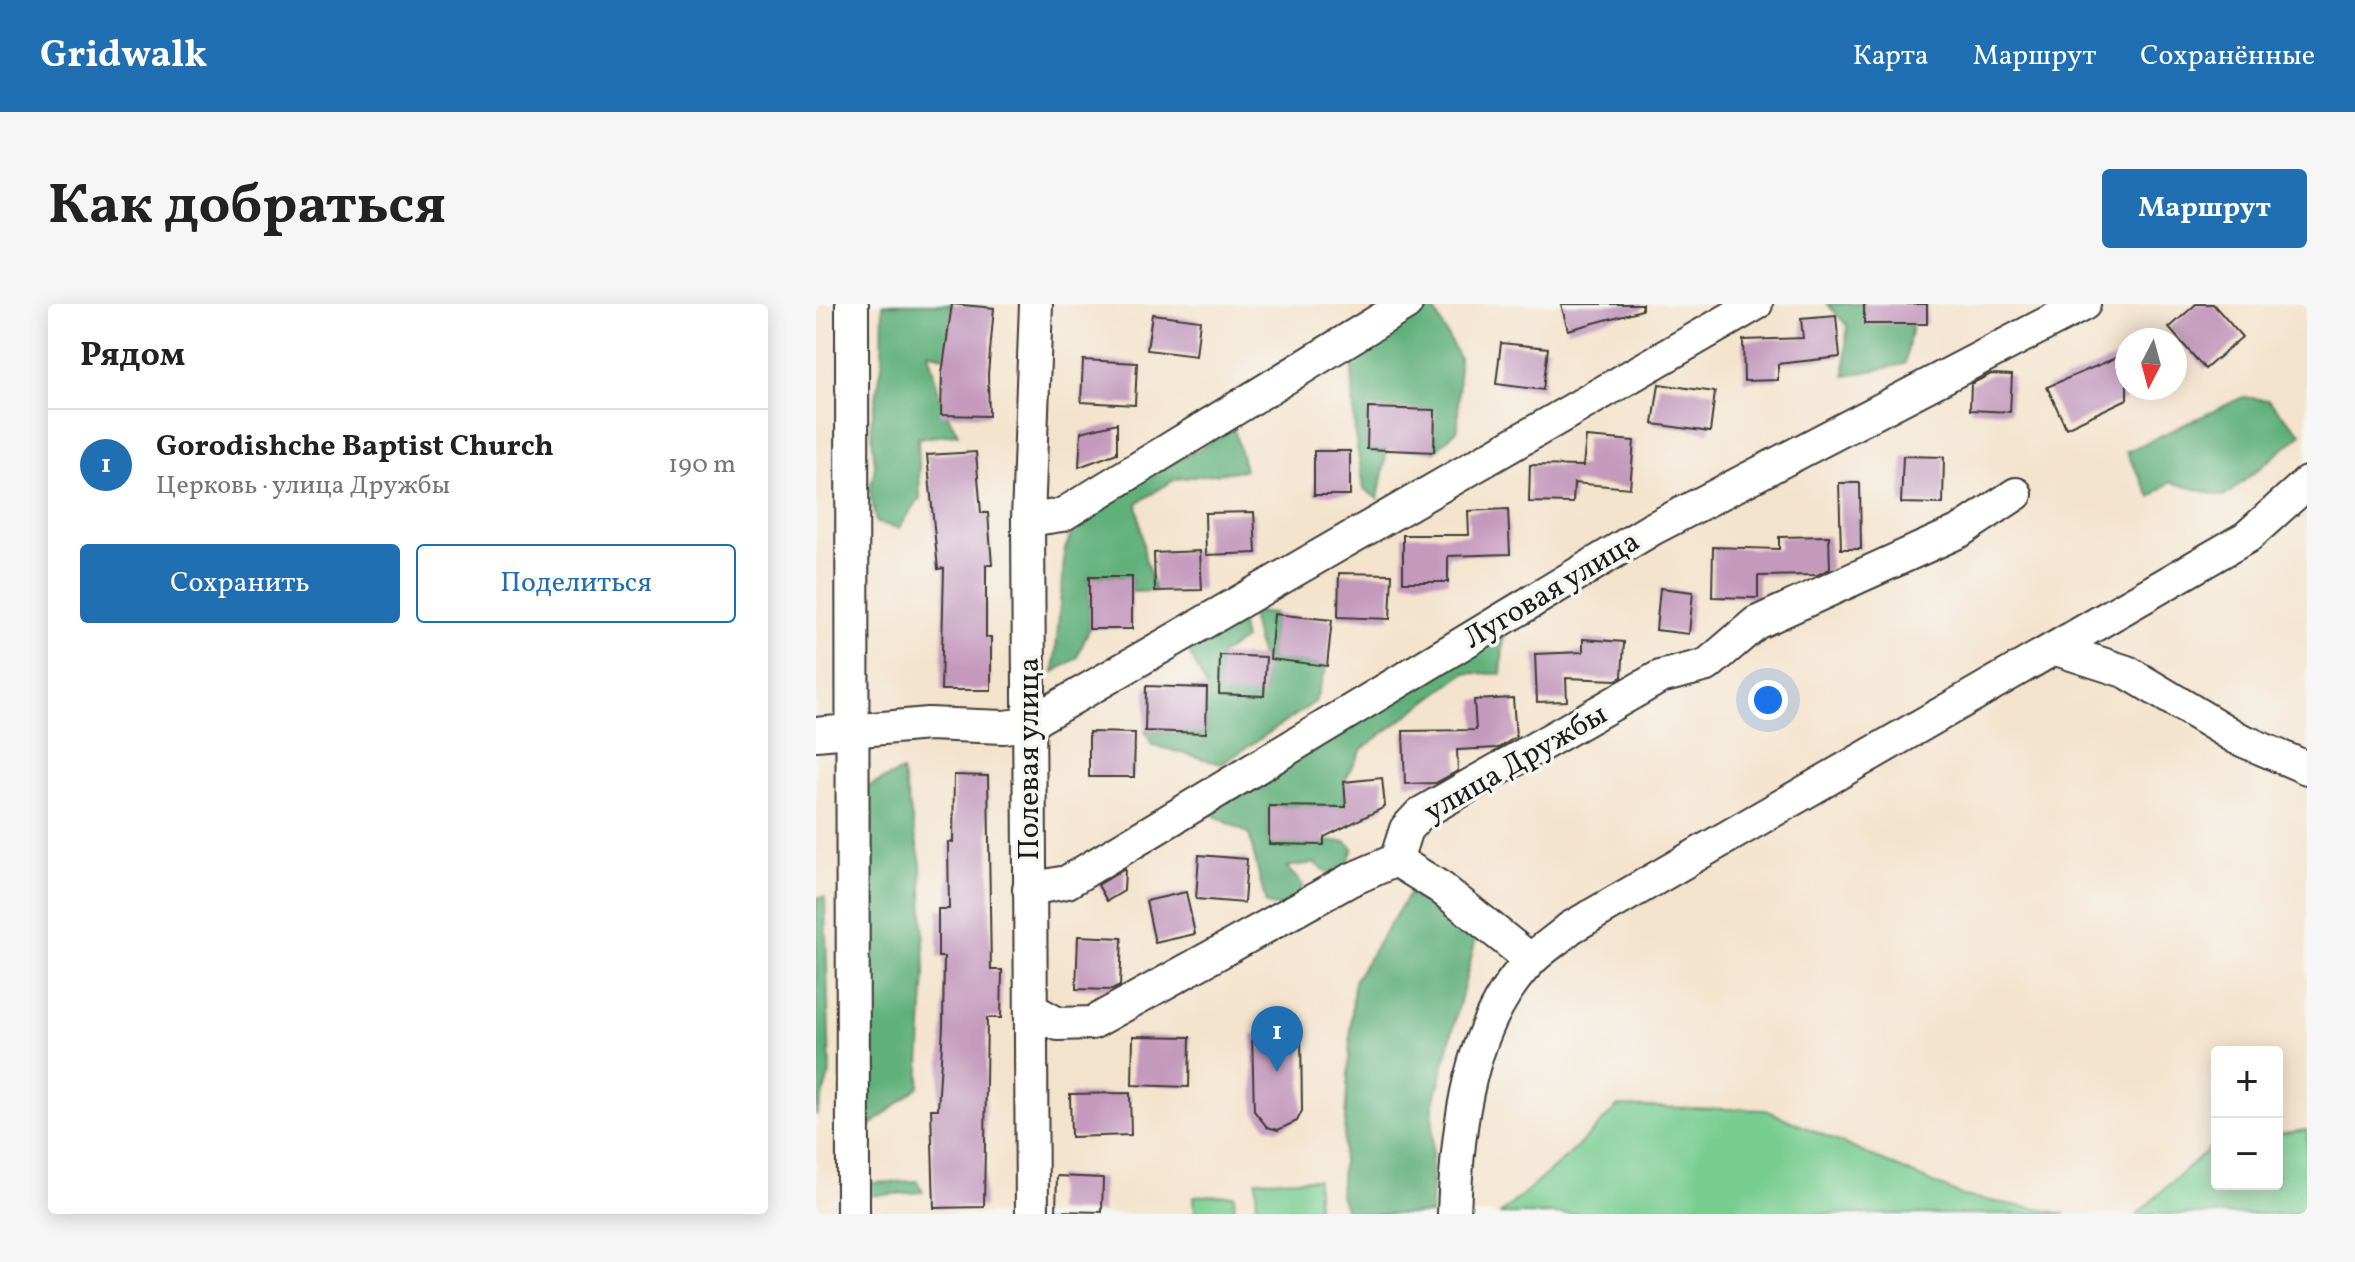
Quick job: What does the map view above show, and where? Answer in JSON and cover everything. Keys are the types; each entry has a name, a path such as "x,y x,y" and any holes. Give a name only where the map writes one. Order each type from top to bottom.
{"street":[{"path":"852,304 853,1214"},
{"name":"Полевая улица","path":"1032,1214 1028,520 1036,304"},
{"path":"1028,520 1062,515 1406,304"},
{"path":"1670,353 1697,330 1717,304"},
{"name":"Луговая улица","path":"1029,889 1067,882 1652,529 2084,304"},
{"path":"816,734 928,724 1004,727 1028,724 1753,305"},
{"name":"улица Дружбы","path":"1396,860 1406,829 1420,814 1660,677 1707,665 1756,623 1960,531 2016,494"},
{"path":"1454,1214 1462,1119 1476,1062 1495,1010 1531,960 1570,928 2174,581 2247,537 2303,498"},
{"path":"2056,649 2127,672 2237,738 2307,768"},
{"path":"1031,1009 1058,1024 1092,1023 1350,880 1396,860 1441,888 1531,960"}],"green space":[{"path":"883,304 952,304 946,357 928,352 942,405 958,434 918,438 920,498 899,528 876,523 870,490 875,467 871,424 882,366"},
{"path":"1827,304 1864,304 1865,324 1914,315 1905,364 1845,376 1847,325"},
{"path":"1432,306 1459,358 1458,429 1434,452 1368,408 1367,449 1387,450 1378,499 1364,489 1355,435 1352,367 1366,328"},
{"path":"2243,397 2268,400 2302,434 2224,497 2170,482 2151,497 2126,452"},
{"path":"1234,429 1245,470 1176,479 1137,503 1145,558 1155,591 1132,592 1132,577 1089,577 1089,629 1077,658 1054,672 1065,549 1079,517"},
{"path":"1250,611 1274,614 1270,659 1327,666 1315,702 1222,764 1152,745 1145,731 1206,732 1207,688 1188,650 1239,617 1244,639 1220,655 1219,693 1264,695 1265,674"},
{"path":"1504,632 1501,674 1465,673 1362,749 1344,782 1348,825 1335,825 1324,807 1269,806 1269,844 1345,841 1353,848 1341,881 1314,863 1286,867 1303,885 1290,909 1266,904 1249,834 1194,805"},
{"path":"902,771 921,863 925,971 919,1086 865,1130 866,1183 917,1181 923,1192 866,1196 870,1214 859,1214 852,794"},
{"path":"1409,894 1478,931 1433,1107 1431,1214 1347,1214 1340,1195 1354,981"},
{"path":"825,897 830,1073 816,1116 816,898"},
{"path":"1618,1106 1766,1110 1963,1196 2066,1214 1500,1214 1571,1153"},
{"path":"2307,1130 2307,1214 2137,1214 2211,1147 2211,1190 2283,1190 2283,1133"},
{"path":"1317,1179 1317,1210 1257,1211 1256,1180"},
{"path":"1234,1195 1235,1214 1195,1214 1194,1196"}],"building":[{"path":"952,304 994,308 988,374 989,416 941,415 942,373"},
{"path":"1561,304 1642,304 1642,310 1568,330"},
{"path":"1864,304 1927,304 1927,324 1864,324"},
{"path":"2196,304 2213,304 2242,337 2205,369 2187,348 2187,328 2169,328"},
{"path":"1152,314 1200,320 1196,356 1147,350"},
{"path":"1836,316 1840,357 1778,364 1778,380 1744,381 1743,340 1803,338 1801,319"},
{"path":"1501,343 1548,348 1543,390 1496,384"},
{"path":"2115,358 2115,400 2125,400 2066,428 2047,387"},
{"path":"1083,360 1137,363 1135,405 1081,402"},
{"path":"1991,374 2012,375 2010,412 1970,410 1971,384"},
{"path":"1659,384 1715,392 1710,432 1653,424"},
{"path":"1368,408 1435,410 1434,452 1367,449"},
{"path":"1117,423 1117,453 1079,467 1081,432"},
{"path":"1586,437 1634,441 1630,488 1574,483 1573,503 1529,502 1530,465 1583,466"},
{"path":"1314,451 1350,451 1350,495 1314,495"},
{"path":"976,452 981,513 988,513 992,565 986,565 986,637 991,637 991,690 941,690 944,568 938,569 927,455"},
{"path":"1903,456 1944,457 1943,504 1901,503"},
{"path":"1839,483 1860,483 1861,549 1841,549"},
{"path":"1508,509 1510,554 1448,556 1448,582 1403,582 1403,535 1469,535 1468,511"},
{"path":"1254,512 1256,553 1206,555 1205,513"},
{"path":"1829,536 1830,569 1817,575 1758,576 1758,598 1712,597 1713,547 1779,549 1779,537"},
{"path":"1200,551 1202,590 1155,591 1154,553"},
{"path":"1339,573 1392,574 1390,619 1338,617"},
{"path":"1089,577 1132,577 1132,629 1089,629"},
{"path":"1660,588 1693,592 1689,634 1656,630"},
{"path":"1274,614 1332,620 1327,666 1270,659"},
{"path":"1583,639 1624,642 1622,677 1616,680 1566,678 1567,701 1537,702 1535,654 1583,652"},
{"path":"1220,655 1266,657 1264,696 1219,694"},
{"path":"1146,686 1207,688 1206,733 1145,731"},
{"path":"1513,698 1516,737 1498,748 1457,750 1458,771 1436,783 1405,784 1403,731 1476,730 1474,700"},
{"path":"1089,732 1135,733 1134,777 1089,777"},
{"path":"954,775 988,776 991,970 1002,970 1001,1018 987,1018 984,1207 934,1208 931,1109 938,1109 944,957 938,957 938,909 949,909 948,842 953,842"},
{"path":"1382,778 1385,807 1324,837 1324,845 1269,844 1269,806 1346,807 1344,782"},
{"path":"1199,855 1247,859 1244,903 1196,899"},
{"path":"1125,869 1124,891 1107,901 1098,885"},
{"path":"1186,892 1195,934 1155,943 1146,901"},
{"path":"1078,936 1122,938 1120,986 1112,990 1076,989"},
{"path":"1267,1019 1288,1019 1288,1033 1301,1033 1302,1111 1297,1121 1278,1130 1267,1127 1254,1111 1252,1034 1268,1034"},
{"path":"1133,1036 1190,1037 1189,1087 1132,1085"},
{"path":"1130,1093 1131,1135 1071,1137 1070,1094"},
{"path":"1057,1176 1103,1178 1102,1212 1056,1211"}],"place":[{"name":"Gorodishche Baptist Church","path":"1277,1072"}]}
